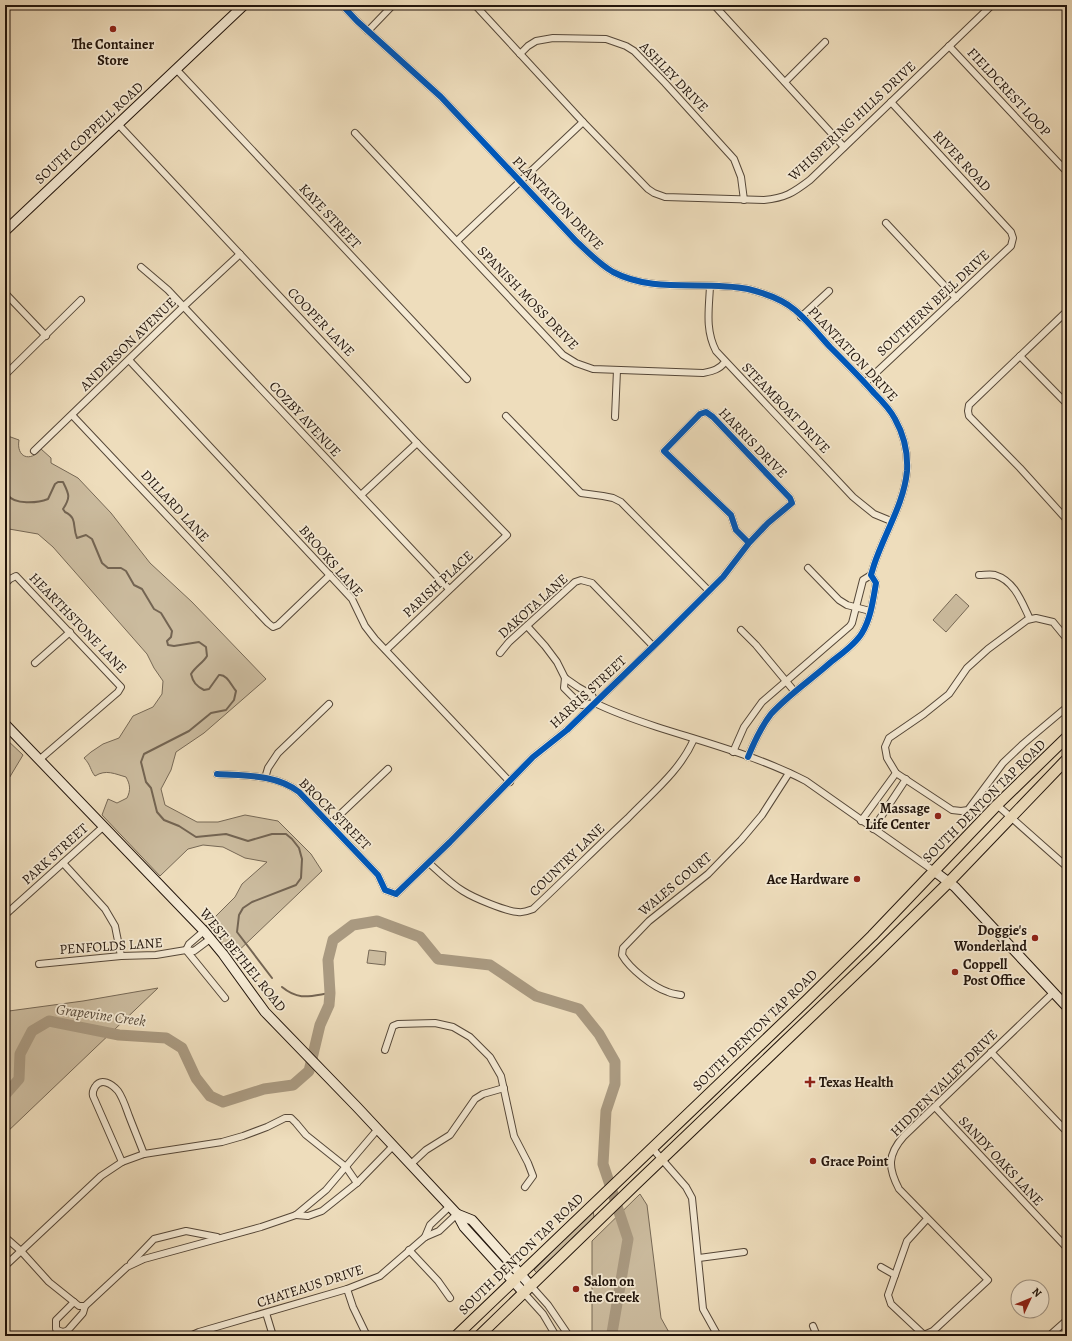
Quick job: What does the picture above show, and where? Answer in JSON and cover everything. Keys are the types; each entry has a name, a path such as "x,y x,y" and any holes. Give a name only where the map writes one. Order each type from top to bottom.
{"main road":[{"name":"SOUTH COPPELL ROAD","path":"5,231 244,5"},
{"name":"WEST BETHEL ROAD","path":"5,724 204,931 223,954 265,1012 458,1214 464,1227 528,1289"},
{"name":"SOUTH DENTON TAP ROAD","path":"456,1336 805,1002 872,936 998,805 1067,737"},
{"name":"SOUTH DENTON TAP ROAD","path":"479,1336 949,882 1067,759"},
{"path":"934,871 949,882 1067,1007"},
{"path":"805,1002 815,1013"},
{"path":"748,1056 759,1066"}],"street":[{"name":"PLANTATION DRIVE","path":"342,5 368,31 441,97 594,258 613,271 639,281 663,285 727,286 748,289 776,299 795,310 889,408 895,418 905,444 907,471 904,487 871,575 863,580 852,622 850,626 768,695 744,727 733,752"},
{"path":"368,31 393,5"},
{"name":"WHISPERING HILLS DRIVE","path":"475,5 638,180 654,193 665,197 744,200 779,198 790,194 810,180 992,5"},
{"path":"718,6 844,147"},
{"name":"ASHLEY DRIVE","path":"520,54 536,41 553,38 606,39 626,46 634,51 734,159 741,177 744,200"},
{"path":"785,82 825,42"},
{"name":"FIELDCREST LOOP","path":"949,46 1067,172"},
{"name":"KAYE STREET","path":"176,69 467,380"},
{"name":"RIVER ROAD","path":"891,102 1011,232 1013,238"},
{"path":"457,241 583,122"},
{"name":"COOPER LANE","path":"118,124 417,443 507,535"},
{"name":"SPANISH MOSS DRIVE","path":"355,133 563,355 576,363 593,369 703,373 716,370 722,367 725,362"},
{"path":"886,223 956,298"},
{"name":"SOUTHERN BELL DRIVE","path":"865,383 1010,246 1013,238"},
{"name":"ANDERSON AVENUE","path":"34,451 240,254"},
{"name":"COZBY AVENUE","path":"140,267 168,290 449,589"},
{"name":"STEAMBOAT DRIVE","path":"710,286 708,329 713,345 725,362 853,497 874,514 891,521"},
{"path":"802,317 829,290"},
{"path":"5,293 46,336"},
{"path":"5,375 81,300"},
{"path":"1067,311 969,405 968,411 969,416 1020,468 1067,520"},
{"path":"1020,356 1067,404"},
{"name":"BROOKS LANE","path":"129,360 352,599 365,626 376,640 510,782"},
{"path":"615,417 617,370"},
{"name":"HARRIS DRIVE","path":"749,543 736,530 730,515 664,451 700,414 706,412 713,417 790,498 792,503"},
{"name":"DILLARD LANE","path":"72,415 259,614 273,627 278,625 330,575"},
{"path":"506,416 581,493 613,498 621,502 709,591"},
{"path":"361,495 417,443"},
{"name":"HARRIS STREET","path":"396,894 510,782 533,757 567,730 709,591 723,577 749,543 768,523 792,503"},
{"name":"PARISH PLACE","path":"386,650 507,535"},
{"path":"808,568 839,600 847,606 870,612"},
{"name":"PLANTATION DRIVE","path":"748,757 762,726 772,714 795,692 859,637 864,629 870,612 876,583 871,575"},
{"path":"979,575 994,575 1008,580 1033,618"},
{"name":"HEARTHSTONE LANE","path":"5,584 16,576 121,687 118,692 39,760"},
{"name":"DAKOTA LANE","path":"500,653 575,582 581,580 592,583 653,646"},
{"path":"1067,639 1053,622 1033,618 1027,620 988,649 967,668 949,694 924,714 889,738 884,747 887,758 896,773 952,810 968,810 1004,762 1067,707"},
{"path":"527,626 557,662 565,678 592,695 595,703"},
{"path":"741,630 756,645 795,692"},
{"path":"35,663 70,632"},
{"path":"565,678 564,688 582,705 595,703 622,715 767,763 806,781 934,871"},
{"path":"265,778 268,768 278,753 329,704"},
{"name":"COUNTRY LANE","path":"429,863 462,890 471,895 518,912 527,912 533,909 565,879 674,772 689,752 694,739"},
{"path":"330,824 388,769"},
{"name":"WALES COURT","path":"681,995 669,992 648,981 626,961 622,955 623,948 649,921 708,874 751,829 762,815 789,773"},
{"path":"861,820 896,773"},
{"name":"BROCK STREET","path":"217,774 271,778 291,786 299,792 378,875 385,890 396,894"},
{"path":"873,829 906,779"},
{"path":"998,805 1067,868"},
{"name":"PARK STREET","path":"5,915 104,826"},
{"path":"63,863 105,909 114,926 121,956"},
{"path":"204,931 189,944 186,950 225,998"},
{"name":"PENFOLDS LANE","path":"39,964 121,956 156,955 186,950 194,952 210,938"},
{"name":"HIDDEN VALLEY DRIVE","path":"927,1219 907,1241 888,1295 891,1304 924,1335 933,1331 988,1280 899,1189 893,1176 890,1163 897,1144 1053,993"},
{"path":"385,1050 393,1026 398,1024 435,1023 452,1027 470,1037 490,1057 501,1076 514,1136 533,1176 525,1187"},
{"path":"991,1052 1067,1132"},
{"path":"122,1162 93,1096 92,1092 94,1088 101,1082 108,1083 118,1091 144,1154"},
{"path":"410,1164 426,1150 450,1135 475,1099 483,1094 504,1088"},
{"name":"SANDY OAKS LANE","path":"935,1107 1067,1248"},
{"path":"5,1266 101,1176 122,1162 144,1154 222,1142 267,1128 285,1118 291,1118 306,1135 346,1167 357,1183"},
{"path":"127,1267 144,1259 261,1227 296,1215 326,1190 378,1130"},
{"path":"296,1215 308,1216 322,1211 357,1183 393,1146"},
{"path":"652,1148 686,1188 692,1198 704,1309 718,1336"},
{"name":"CHATEAUS DRIVE","path":"425,1237 430,1225 450,1206"},
{"name":"CHATEAUS DRIVE","path":"190,1336 199,1332 347,1289 380,1276 408,1250 425,1237 439,1231 458,1214"},
{"path":"5,1237 21,1251 49,1282 79,1305 83,1313 66,1331 59,1331 56,1329 56,1320 79,1305 127,1267 154,1239 186,1231 221,1237"},
{"path":"408,1250 438,1281 450,1298"},
{"path":"699,1258 744,1252"},
{"path":"881,1266 895,1275"},
{"path":"347,1289 353,1307 368,1336"},
{"path":"528,1289 556,1336"},
{"path":"528,1289 548,1305 568,1336"},
{"path":"266,1313 273,1336"},
{"path":"1049,1336 1067,1320"},
{"path":"813,1326 817,1336"}],"shaded area":[{"path":"5,435 19,440 20,451 25,456 32,456 41,449 51,458 51,463 78,478 111,513 150,563 192,602 266,679 204,733 176,752 171,770 161,789 165,805 197,822 218,822 245,815 278,821 311,854 322,871 232,957 206,926 235,897 242,884 267,862 245,858 223,847 203,845 188,849 160,876 102,815 108,799 117,803 127,798 130,787 126,777 107,772 95,776 84,758 103,744 119,738 133,716 153,707 162,694 163,681 147,654 53,547 38,534 9,529 5,531"},
{"path":"956,594 969,606 946,632 933,620"},
{"path":"5,738 23,755 5,785"},
{"path":"369,950 386,952 385,965 367,963"},
{"path":"158,988 5,1134 5,1010 9,1011 83,1001"},
{"path":"640,1194 647,1205 661,1318 671,1336 592,1336 592,1241"},
{"path":"593,1210 594,1217 537,1273 534,1270"}],"waterway":[{"path":"5,482 8,495 11,498 21,502 48,499 55,484 58,482 63,482 68,496 63,509 72,517 77,538 86,535 92,539 102,563 108,568 121,568 126,571 134,585 142,589 154,609 161,613 172,631 171,637 167,641 168,645 174,646 199,642 206,647 207,656 191,674 195,684 204,690 209,689 219,675 222,675 227,678 236,691 234,700 226,710 211,713 189,731 144,754 141,762 146,782 151,788 157,812 164,820 179,826 196,837 226,834 248,841 272,834 286,834 299,848 302,859 301,878 296,885 252,902 243,908 239,915 237,932 272,978"},
{"name":"Grapevine Creek","path":"5,1095 19,1079 20,1054 32,1031 49,1021 119,1035 166,1038 182,1048 196,1078 210,1096 223,1102 264,1089 293,1085 309,1071 320,1025 329,1005 330,993 328,960 333,940 353,925 377,921 420,937 438,959 490,965 536,996 579,1009 599,1034 615,1062 615,1084 606,1111 603,1164 628,1239 612,1333 613,1336"},
{"path":"282,987 299,996 330,993"}],"cycle path":[{"path":"342,5 357,21 441,97 576,241 603,265 613,272 629,279 645,283 748,289 779,300 790,306 804,318 883,402 895,419 905,444 907,471 898,507 878,553 871,575 876,583 868,621 859,637 852,645 792,694 771,714 758,735 748,757"},
{"path":"217,774 270,779 290,786 299,792 378,875 385,890 396,894 450,842 533,757 567,730 662,638 723,577 749,543 768,523 792,503 790,498 713,417 706,412 700,414 664,451 731,515 736,530 749,543"}],"place":[{"name":"The Container Store","path":"113,29"},
{"name":"Massage Life Center","path":"938,816"},
{"name":"Ace Hardware","path":"857,879"},
{"name":"Doggie's Wonderland","path":"1035,938"},
{"name":"Coppell Post Office","path":"955,972"},
{"name":"Texas Health","path":"810,1082"},
{"name":"Grace Point","path":"813,1161"},
{"name":"Salon on the Creek","path":"576,1289"}]}
